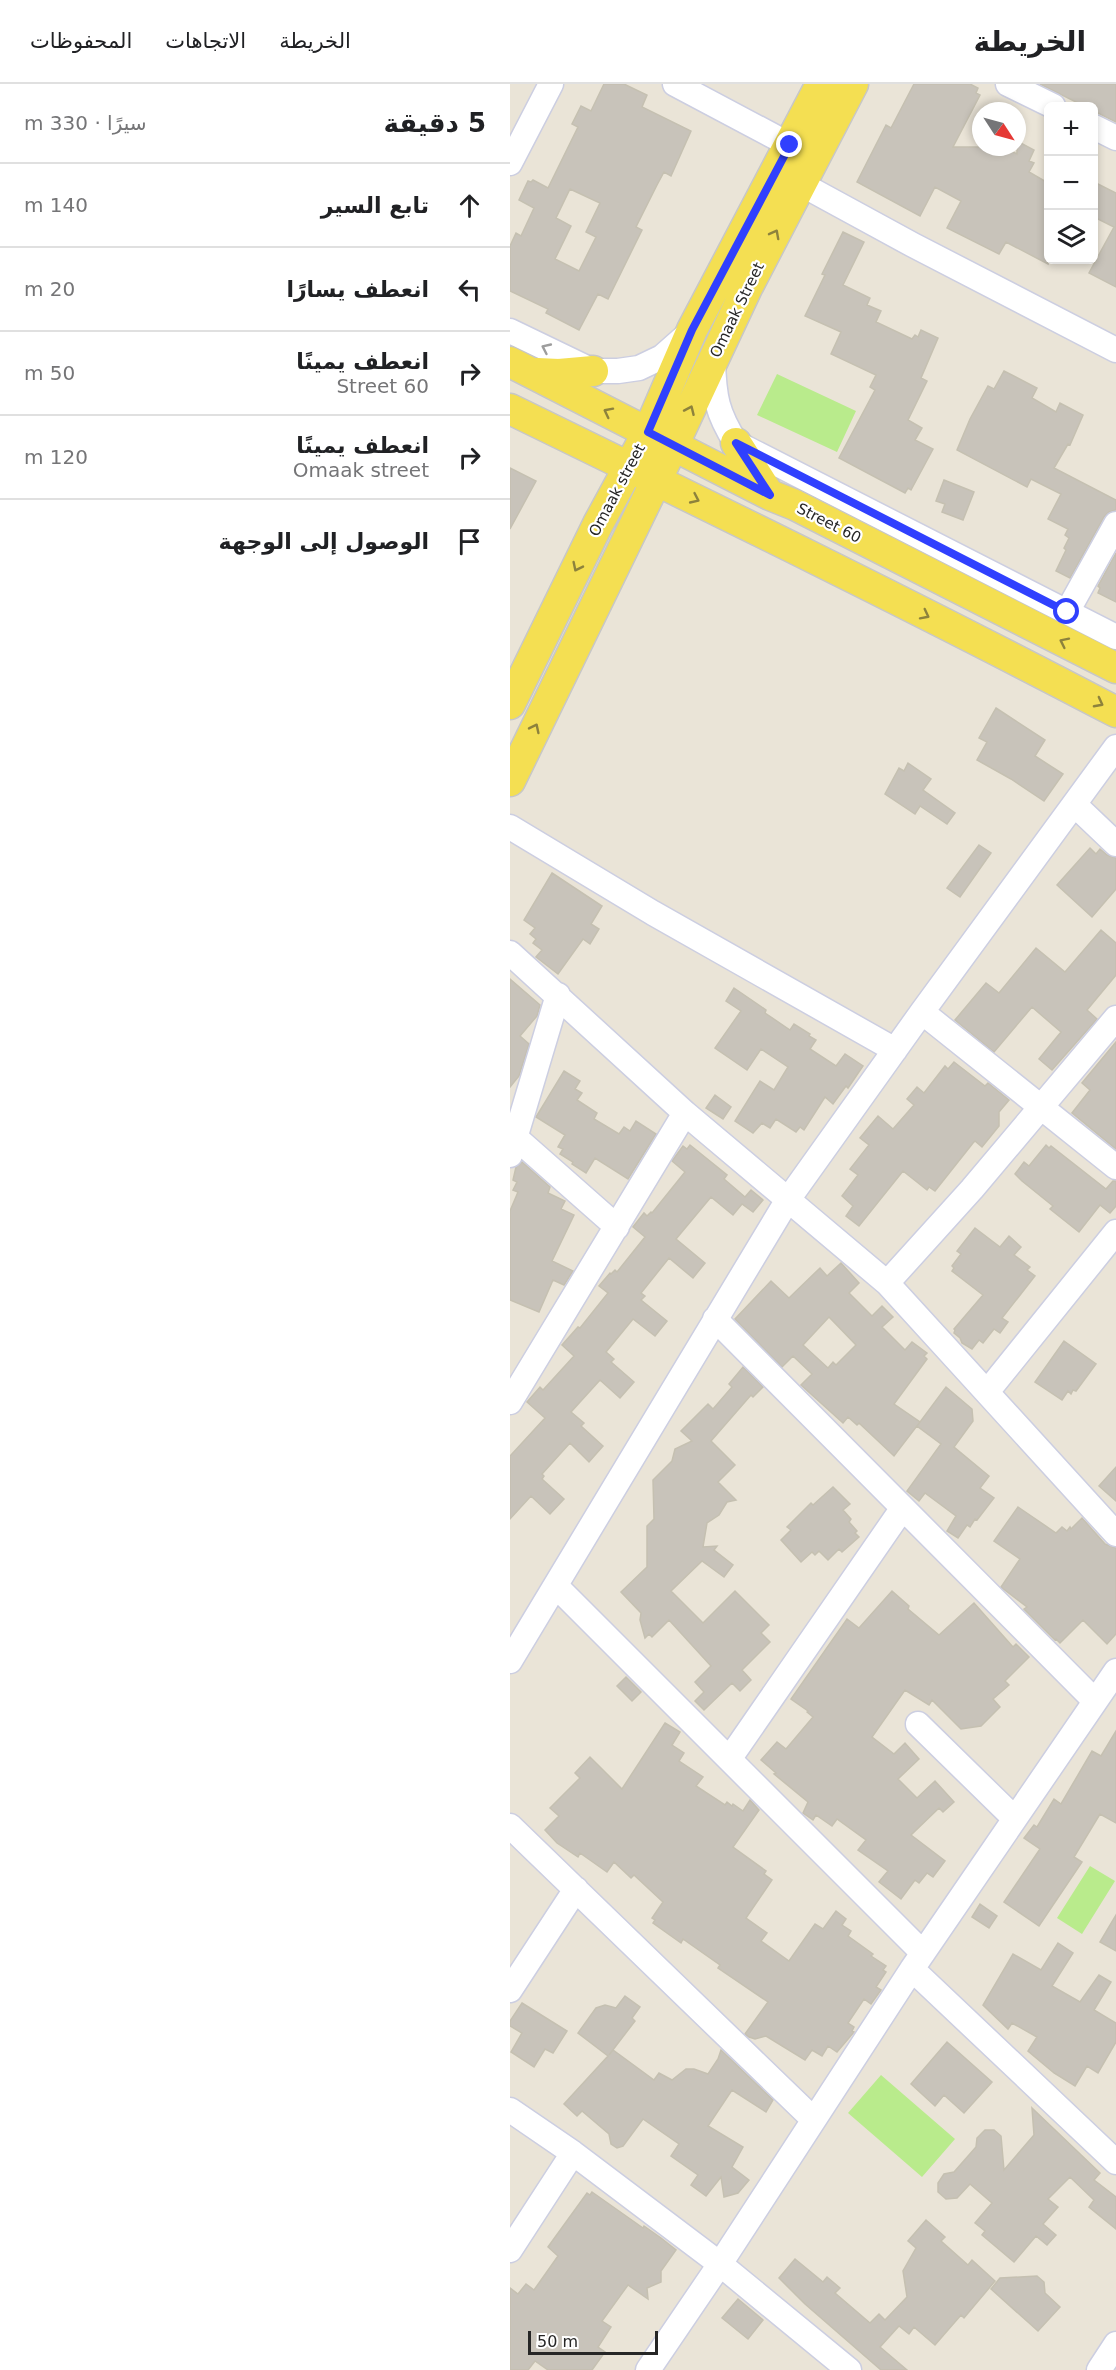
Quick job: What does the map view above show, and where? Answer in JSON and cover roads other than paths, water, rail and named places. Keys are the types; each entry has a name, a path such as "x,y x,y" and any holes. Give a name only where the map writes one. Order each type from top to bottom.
{"main road":[{"name":"Omaak street","path":"510,704 598,524 648,432 692,330 821,84"},
{"name":"Omaak Street","path":"510,781 656,482 713,358 852,84"},
{"path":"520,367 559,374 593,370"},
{"name":"Street 60","path":"520,367 1116,668"},
{"path":"510,409 627,468 718,510 1116,712"},
{"path":"736,443 770,495"},
{"path":"598,524 628,538"},
{"path":"887,596 902,559"}],"street":[{"path":"510,164 517,133 551,84"},
{"path":"675,84 790,145"},
{"path":"1008,84 1045,102"},
{"path":"1098,129 1116,138"},
{"path":"801,184 1116,350"},
{"path":"510,330 593,370 618,371 639,368 662,357 692,330"},
{"path":"713,358 714,395 723,424 736,443 1116,637"},
{"path":"1067,612 1116,524"},
{"path":"510,1661 787,1201 1116,747"},
{"path":"1075,805 1116,844"},
{"path":"510,827 653,913 895,1050"},
{"path":"510,953 685,1113 886,1282 1116,1534"},
{"path":"558,995 513,1146 616,1227"},
{"path":"922,1012 1116,1167"},
{"path":"886,1282 972,1188 1116,1018"},
{"path":"510,1402 685,1113"},
{"path":"987,1392 1116,1232"},
{"path":"715,1319 1094,1700"},
{"path":"730,1758 902,1509"},
{"path":"555,1586 730,1758 917,1961 1116,2162"},
{"path":"648,2370 720,2265 917,1961 1116,1671"},
{"path":"918,1724 1014,1818"},
{"path":"510,1826 813,2120"},
{"path":"510,1990 576,1889"},
{"path":"510,2110 573,2153 720,2265 849,2370"},
{"path":"510,2250 573,2153"},
{"path":"1100,2370 1116,2344"}]}
